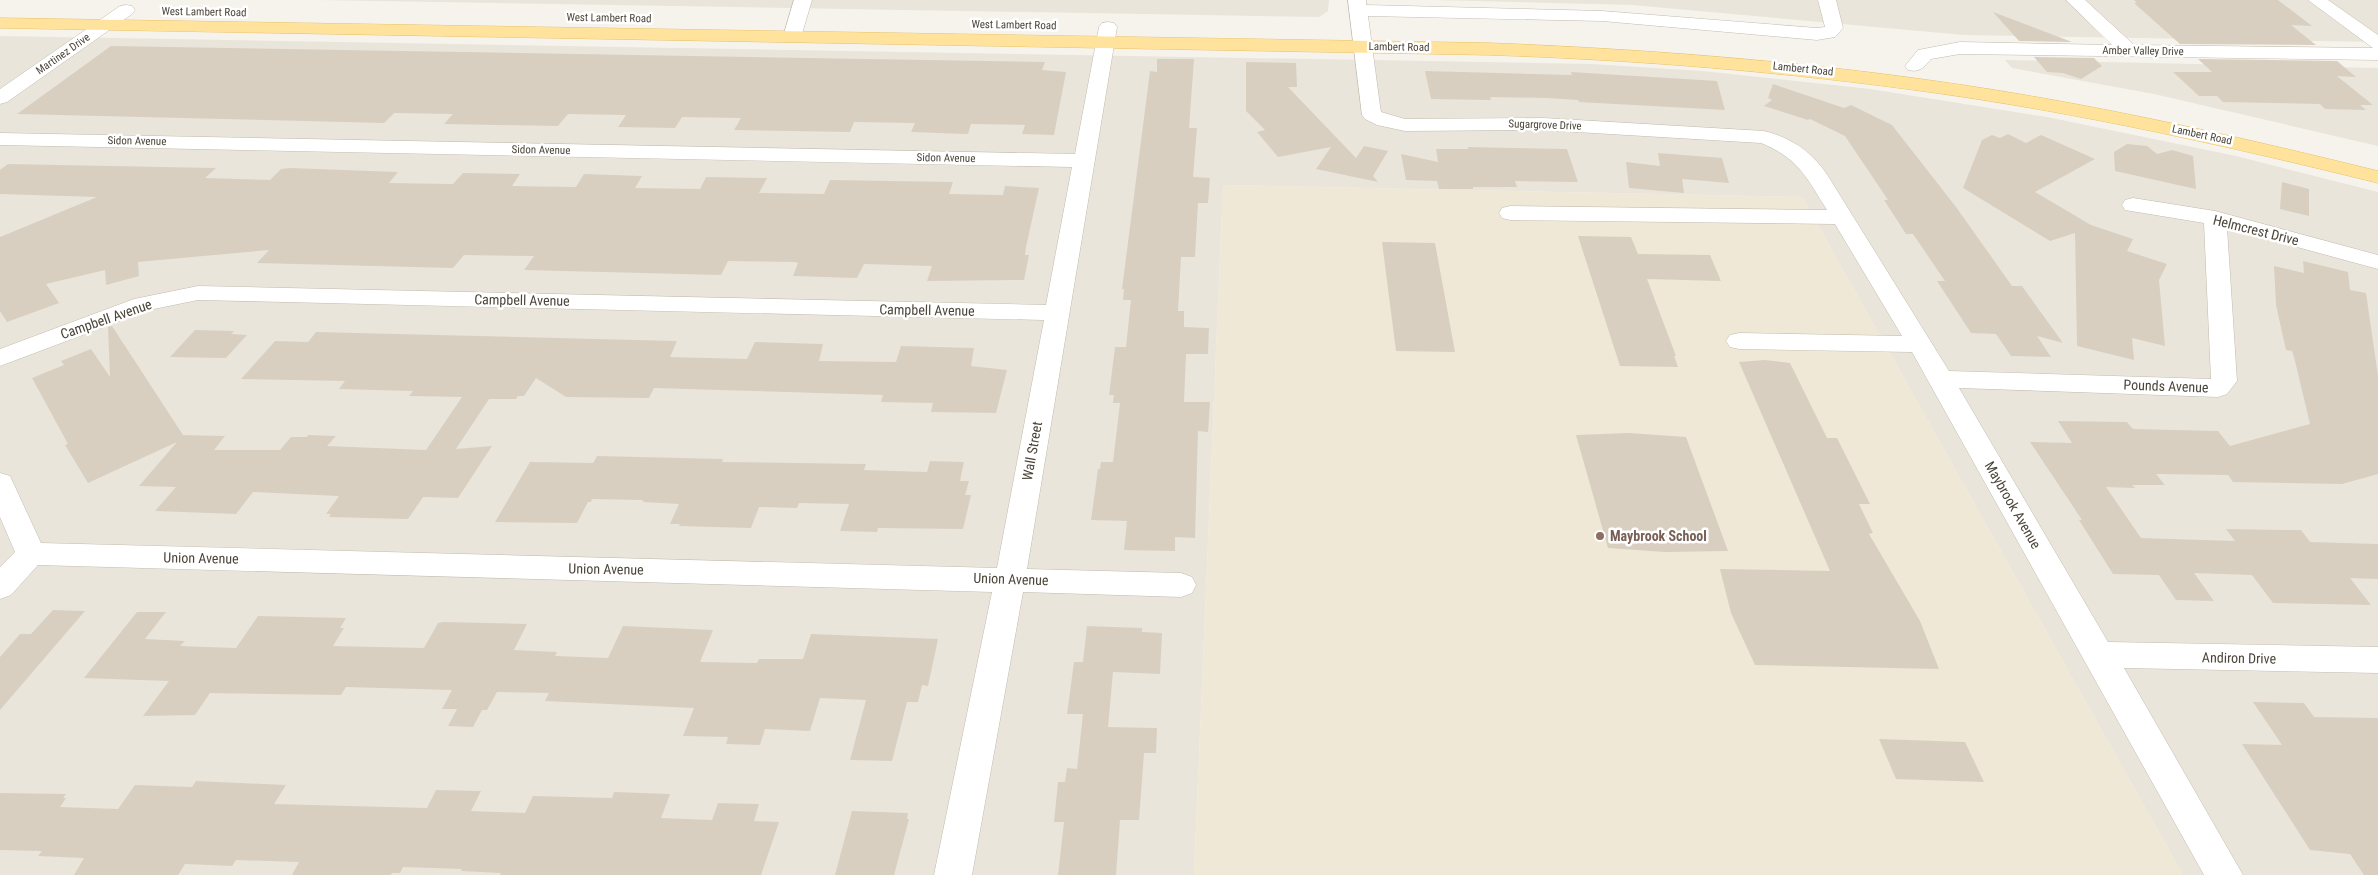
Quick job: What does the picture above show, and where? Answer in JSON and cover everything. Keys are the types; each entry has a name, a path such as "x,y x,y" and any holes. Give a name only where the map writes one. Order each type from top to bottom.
{"main road":[{"name":"West Lambert Road","path":"0,8 794,29"},
{"name":"West Lambert Road","path":"0,23 794,29 1218,36"},
{"name":"Lambert Road","path":"1218,36 1638,38 1800,52 1915,66 2034,85 2169,110 2369,156"},
{"name":"Lambert Road","path":"1362,38 1763,64 1892,80 2100,114 2250,146 2378,177"},
{"path":"1763,64 1780,59 1793,59 1903,73 1911,72 1915,66"}],"street":[{"path":"794,29 803,0"},
{"path":"1362,38 1357,5 1599,8 1817,34 1829,33 1834,28 1827,0"},
{"path":"2075,0 2129,50"},
{"path":"2317,0 2378,44"},
{"name":"Martinez Drive","path":"0,98 126,10"},
{"name":"Wall Street","path":"953,875 1010,579 1107,34"},
{"name":"Sugargrove Drive","path":"1362,38 1372,116 1384,121 1405,125 1542,124 1721,133 1764,137 1787,146"},
{"name":"Amber Valley Drive","path":"1915,66 1925,54 1960,48 2378,54"},
{"name":"Sidon Avenue","path":"0,138 1083,161"},
{"name":"Maybrook Avenue","path":"1787,146 1804,160 1817,176 1840,217 1941,379 2224,875"},
{"name":"Helmcrest Drive","path":"2133,205 2215,218 2378,262"},
{"path":"1510,212 1840,217"},
{"name":"Pounds Avenue","path":"1941,379 2218,388 2224,381 2215,218"},
{"name":"Campbell Avenue","path":"0,358 142,304 198,293 1056,313"},
{"path":"1739,341 1919,344"},
{"path":"0,483 31,554 0,587"},
{"name":"Union Avenue","path":"31,554 1181,585"},
{"name":"Andiron Drive","path":"2099,655 2378,660"}],"shaded area":[{"path":"317,0 1329,0 1328,11 1319,17"},
{"path":"1432,0 2378,0 2378,42 1964,35 1632,5"},
{"path":"0,36 1591,64 1703,71 1870,89 2047,117 2236,156 2378,192 2378,875 2183,875 1802,197 1223,185 1194,875 0,875"},
{"path":"2005,60 2378,68 2378,146 2154,94 2012,68"},
{"name":"Maybrook School","path":"1223,185 1802,197 2183,875 1194,875"}],"building":[{"path":"2134,0 2278,0 2312,26 2291,25 2316,45 2180,44 2134,3 2137,3"},
{"path":"1993,12 2072,42 2019,41"},
{"path":"111,46 1045,62 1042,70 1066,72 1054,135 1022,134 1025,125 971,124 968,134 911,132 915,123 854,122 850,132 734,130 741,118 682,117 675,128 618,127 626,115 568,114 558,126 444,124 453,114 394,113 384,123 17,114"},
{"path":"2034,57 2094,58 2102,66 2081,79 2063,73 2047,72"},
{"path":"1157,59 1194,59 1189,128 1197,128 1193,177 1210,178 1208,203 1198,203 1195,257 1181,257 1178,311 1184,311 1184,327 1209,328 1208,354 1186,354 1184,402 1210,402 1208,432 1198,431 1195,538 1175,537 1175,551 1124,550 1127,521 1091,520 1098,469 1100,469 1101,462 1113,462 1120,403 1113,403 1114,395 1109,395 1115,347 1126,347 1131,300 1123,300 1124,289 1122,289 1150,71 1157,72"},
{"path":"2198,59 2337,61 2356,77 2337,76 2373,105 2360,105 2366,110 2325,109 2320,104 2223,102 2217,96 2199,96 2173,72 2212,72"},
{"path":"1246,62 1296,63 1297,87 1288,87 1356,158 1364,146 1388,151 1373,176 1378,182 1316,169 1331,147 1278,157 1257,132 1265,130 1246,111"},
{"path":"1425,71 1572,75 1571,72 1717,81 1725,110 1579,102 1578,100 1547,98 1490,97 1491,100 1431,99"},
{"path":"1773,84 1844,108 1851,105 1892,125 1956,207 2012,286 2022,286 2063,343 2037,336 2051,357 2011,356 1996,334 1971,333 1937,281 1945,281 1913,234 1906,234 1884,200 1888,200 1845,136 1810,119 1808,120 1764,106 1772,100 1768,98"},
{"path":"2008,134 2026,143 2041,135 2095,159 2035,192 2091,225 2133,239 2127,251 2167,264 2159,280 2165,346 2132,338 2134,360 2077,346 2075,233 2050,241 1963,188 1982,140 1992,135 2000,138"},
{"path":"2127,144 2147,146 2157,154 2172,150 2193,156 2196,189 2115,171 2114,152"},
{"path":"1468,147 1567,149 1578,182 1515,181 1517,187 1439,189 1437,181 1406,180 1401,154 1438,162 1436,149 1468,149"},
{"path":"1658,153 1722,158 1729,183 1682,179 1684,193 1629,188 1626,162 1660,166"},
{"path":"8,164 216,168 205,178 270,180 281,169 290,168 398,172 389,183 453,184 463,173 520,174 512,186 576,187 584,174 642,176 635,188 700,189 706,177 767,178 759,193 824,194 830,180 953,182 949,194 1003,195 1005,186 1039,188 1026,247 1025,255 1029,255 1024,280 927,281 932,266 864,264 857,278 793,276 798,263 795,262 728,261 721,275 524,270 534,256 464,255 453,268 257,263 269,250 138,262 139,276 106,285 105,270 46,284 59,303 7,322 0,311 0,237 97,197 0,194 0,170"},
{"path":"2282,182 2309,189 2309,216 2280,209"},
{"path":"1578,236 1631,237 1638,254 1710,255 1721,281 1647,279 1676,356 1674,356 1678,367 1620,366"},
{"path":"1382,242 1435,243 1455,352 1396,351"},
{"path":"2303,261 2348,272 2350,290 2366,293 2378,376 2378,474 2342,484 2233,482 2228,475 2156,474 2165,485 2132,485 2135,488 2106,487 2141,538 2235,541 2226,529 2301,530 2310,542 2378,544 2378,579 2350,578 2371,605 2273,603 2252,575 2194,573 2214,601 2176,600 2159,575 2113,574 2079,520 2082,520 2030,442 2072,443 2058,421 2127,422 2133,429 2218,431 2230,446 2310,424 2294,357 2292,351 2286,350 2276,305 2274,266 2304,273"},
{"path":"112,326 183,435 225,436 214,450 280,450 291,437 307,437 308,435 336,436 327,446 426,450 462,397 409,396 413,391 339,389 345,381 241,379 275,341 308,342 316,332 677,341 670,357 747,359 755,342 823,344 819,361 896,362 901,346 974,348 971,366 1007,370 996,413 931,412 933,403 881,402 883,395 654,388 649,398 566,397 536,378 524,396 518,396 516,399 489,399 456,449 492,446 458,498 423,497 408,519 329,517 331,514 326,514 339,496 253,492 236,514 155,511 176,487 139,486 177,442 88,483 65,445 68,444 32,378 64,365 61,361 91,349 110,377 108,327"},
{"path":"195,330 234,331 231,334 247,335 226,358 170,357"},
{"path":"1765,360 1790,363 1827,438 1837,438 1870,504 1859,504 1873,533 1869,534 1920,621 1939,669 1755,665 1731,613 1720,569 1830,571 1739,362"},
{"path":"1629,433 1686,437 1728,551 1665,552 1608,548 1576,435"},
{"path":"597,456 723,459 722,462 866,464 864,470 927,472 930,461 964,462 960,481 969,481 965,495 971,495 963,529 878,528 877,532 840,531 849,504 799,503 797,508 759,507 751,528 679,526 680,524 670,524 679,504 644,502 642,500 592,499 591,502 588,502 577,523 495,522 530,462 593,463"},
{"path":"53,610 85,611 0,710 0,657 20,634 31,634"},
{"path":"137,612 166,612 145,639 185,641 180,646 236,648 258,616 346,618 340,628 344,628 333,646 424,648 438,623 527,624 514,650 557,652 555,656 608,658 623,626 713,630 700,662 757,663 759,659 803,659 811,634 938,639 928,686 922,685 918,702 907,702 892,761 850,760 866,700 820,698 810,731 765,729 760,745 726,744 728,737 683,736 694,708 545,701 549,693 497,692 487,710 482,710 473,727 448,726 457,709 442,709 452,690 346,687 341,695 210,693 195,715 143,716 169,681 84,678"},
{"path":"1087,626 1142,628 1142,632 1162,633 1160,674 1113,672 1108,727 1157,728 1156,753 1144,753 1139,820 1120,820 1116,875 1058,875 1064,822 1054,822 1058,782 1065,782 1067,768 1077,769 1083,714 1067,714 1074,662 1083,662"},
{"path":"2253,702 2304,703 2314,717 2378,718 2378,875 2364,875 2350,854 2310,850 2242,744 2282,745"},
{"path":"1879,739 1965,742 1984,782 1896,779"},
{"path":"196,781 286,785 274,804 427,808 436,790 481,791 471,811 525,813 533,796 612,798 614,792 670,794 661,818 712,820 718,803 759,804 754,821 779,822 761,875 500,875 501,873 461,871 462,869 403,867 400,873 392,873 391,875 292,875 299,862 236,860 232,866 185,864 178,875 74,875 84,858 38,856 42,851 0,850 0,793 66,794 63,798 66,798 60,807 118,809 135,785 192,787"},
{"path":"852,811 908,813 907,819 909,819 894,875 835,875"}],"place":[{"name":"Maybrook School","path":"1600,536"}]}
